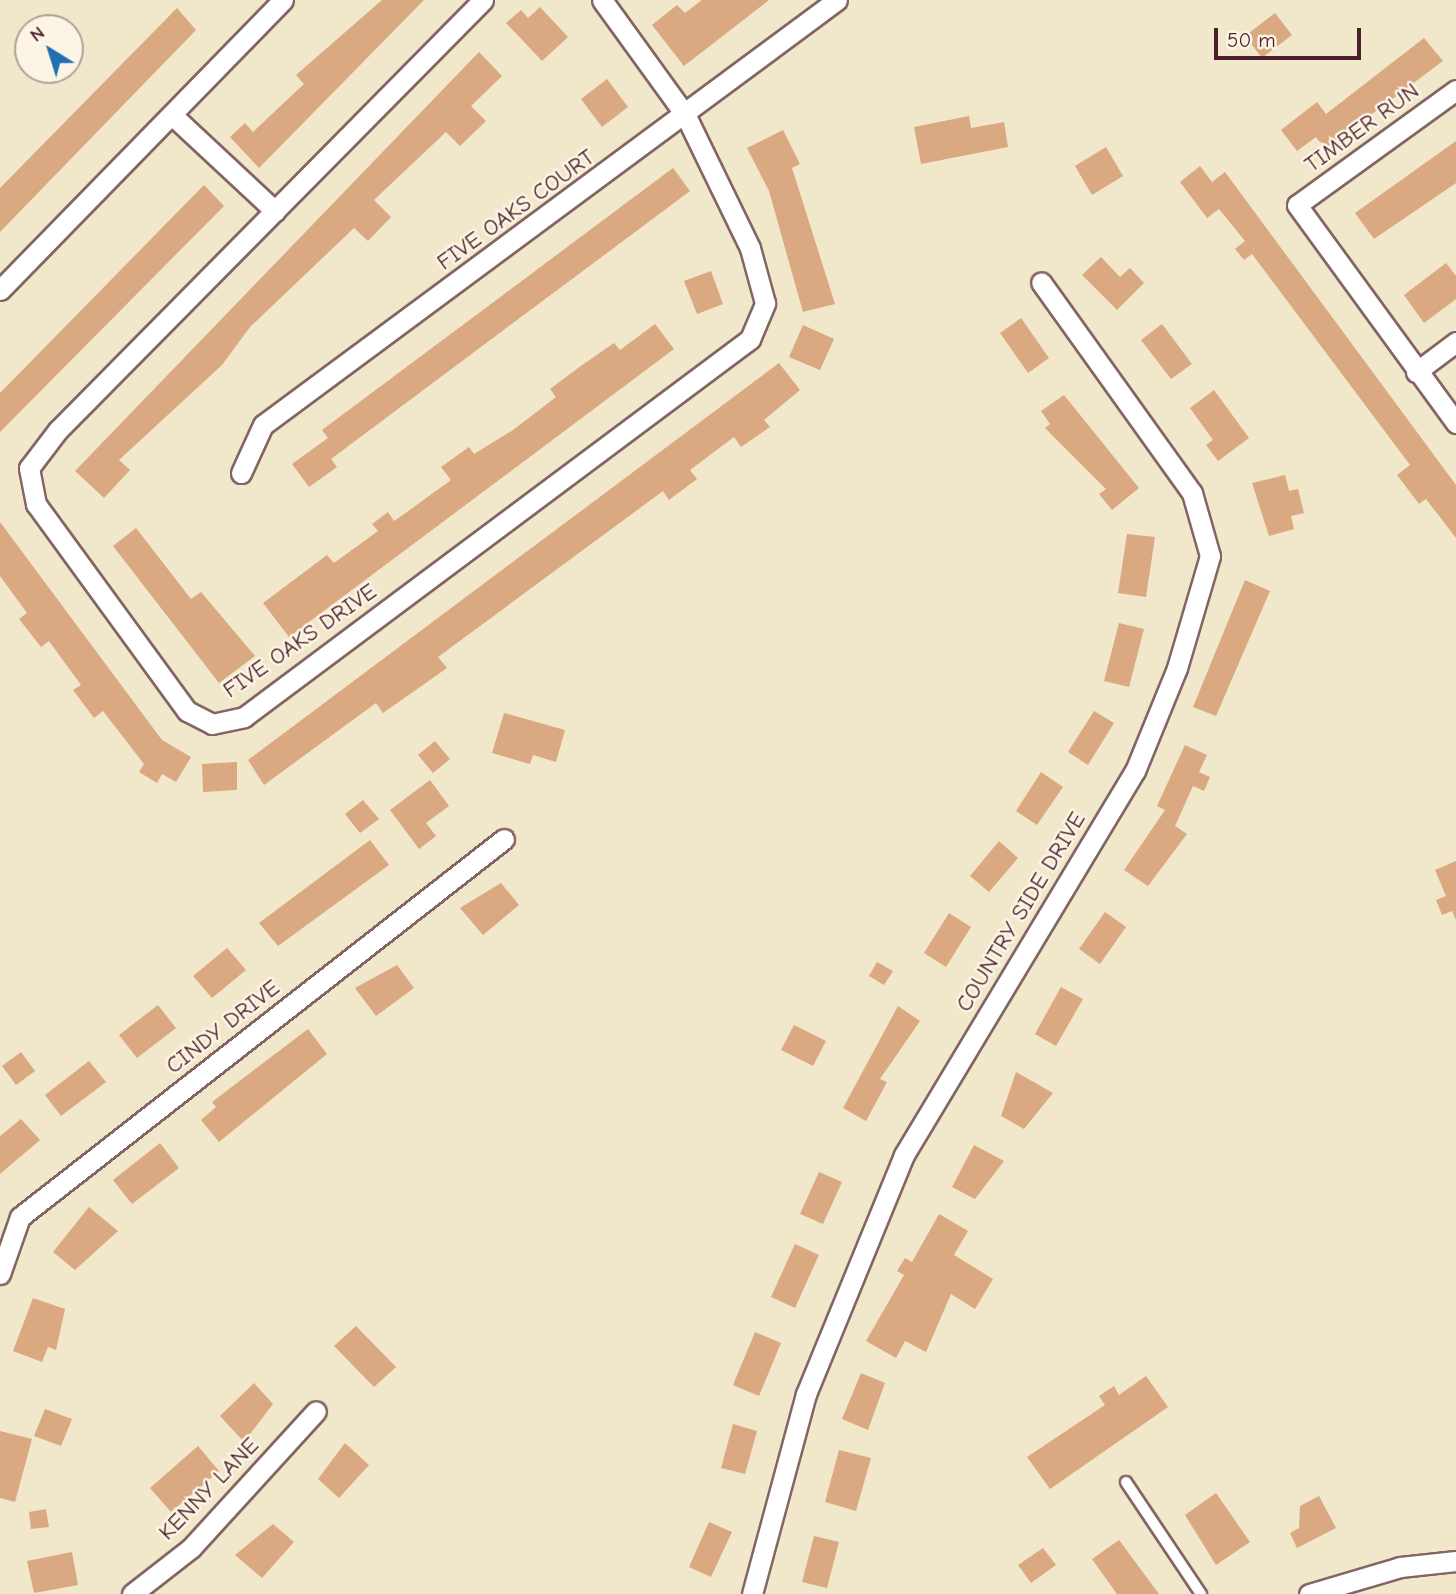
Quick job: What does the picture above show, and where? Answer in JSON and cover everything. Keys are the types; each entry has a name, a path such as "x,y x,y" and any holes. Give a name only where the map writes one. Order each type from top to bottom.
{"street":[{"path":"0,290 284,0"},
{"name":"FIVE OAKS DRIVE","path":"483,0 58,430 29,468 36,504 187,711 212,724 244,717 750,339 765,303 750,248 686,116 602,0"},
{"name":"FIVE OAKS COURT","path":"241,473 263,425 686,116 837,0"},
{"name":"TIMBER RUN","path":"1416,372 1297,205 1456,90"},
{"path":"172,116 275,211"},
{"name":"COUNTRY SIDE DRIVE","path":"752,1594 806,1394 904,1155 1135,771 1177,668 1210,556 1192,492 1041,282"},
{"path":"1456,342 1416,372 1456,424"},
{"name":"CINDY DRIVE","path":"0,1274 20,1217 504,839"},
{"name":"KENNY LANE","path":"132,1594 191,1548 316,1411"},
{"path":"1309,1594 1399,1567 1456,1561"}],"lane":[{"path":"1126,1482 1201,1594"}],"building":[{"path":"382,0 424,0 259,168 230,137 245,123 253,132 304,84 296,75"},
{"path":"702,0 769,0 684,66 652,25 677,5 685,13"},
{"path":"540,7 568,37 542,61 506,23 521,10 528,18"},
{"path":"177,8 196,30 0,232 0,188"},
{"path":"1275,13 1292,35 1262,58 1245,36"},
{"path":"1424,38 1443,61 1325,149 1316,137 1297,151 1281,130 1317,102 1326,114"},
{"path":"479,52 502,76 471,106 486,121 460,146 446,132 374,200 391,217 368,241 354,228 250,327 222,365 119,460 130,470 104,498 75,471"},
{"path":"607,79 628,107 602,127 581,99"},
{"path":"969,116 971,128 1004,122 1008,147 921,164 914,127"},
{"path":"783,130 800,164 792,168 835,304 803,312 769,191 747,148"},
{"path":"1456,141 1456,183 1374,239 1355,213"},
{"path":"1106,147 1123,176 1092,195 1075,166"},
{"path":"1200,166 1212,182 1225,172 1456,485 1456,538 1426,499 1419,504 1397,475 1410,465 1252,254 1244,260 1235,249 1245,241 1219,209 1207,218 1180,182"},
{"path":"673,168 690,191 331,459 337,467 309,487 292,464 328,438 322,430"},
{"path":"204,185 224,206 0,432 0,393"},
{"path":"1101,257 1120,277 1130,268 1144,283 1117,310 1082,275"},
{"path":"1446,263 1456,276 1456,299 1424,323 1404,295"},
{"path":"711,271 723,304 697,314 684,281"},
{"path":"1021,318 1049,358 1028,373 1000,333"},
{"path":"655,324 674,349 289,637 263,603 327,555 334,563 378,531 372,524 388,512 394,521 407,512 451,480 441,467 469,447 474,454 513,430 556,397 550,389 578,368 614,343 620,350"},
{"path":"1162,324 1192,364 1171,379 1141,340"},
{"path":"803,325 834,339 820,370 789,357"},
{"path":"779,363 800,390 764,420 770,427 741,447 734,437 690,470 697,479 669,500 663,491 438,657 447,668 383,713 376,703 264,785 248,760"},
{"path":"1214,390 1249,438 1218,461 1206,445 1213,440 1190,408"},
{"path":"1064,395 1139,488 1112,510 1099,494 1106,489 1045,428 1050,424 1041,411"},
{"path":"1285,475 1289,491 1298,489 1304,513 1291,516 1294,529 1269,536 1252,483"},
{"path":"0,522 162,740 191,757 176,782 162,774 157,783 139,772 144,764 103,711 94,718 73,690 81,685 49,641 41,647 19,619 27,613 0,576"},
{"path":"136,528 191,599 201,592 255,656 219,683 113,546"},
{"path":"1127,534 1155,537 1146,597 1118,593"},
{"path":"1245,580 1270,591 1216,716 1193,707"},
{"path":"1119,623 1144,629 1129,687 1104,681"},
{"path":"1094,711 1114,723 1088,765 1068,752"},
{"path":"504,713 565,730 556,762 533,755 530,764 492,753"},
{"path":"435,741 450,759 433,773 418,755"},
{"path":"1185,745 1207,755 1199,772 1210,777 1204,791 1193,786 1175,826 1187,834 1148,886 1124,870 1165,810 1157,806"},
{"path":"237,762 237,790 203,792 202,764"},
{"path":"1041,772 1063,787 1037,825 1016,811"},
{"path":"430,780 449,806 426,823 436,836 419,849 390,810"},
{"path":"363,800 379,819 360,833 345,814"},
{"path":"370,840 389,865 278,946 259,923"},
{"path":"999,841 1018,858 989,892 970,876"},
{"path":"1456,861 1456,920 1452,911 1442,915 1436,900 1446,896 1435,870"},
{"path":"501,883 519,905 483,935 460,908"},
{"path":"1105,912 1126,927 1100,964 1079,949"},
{"path":"949,913 971,927 946,967 924,953"},
{"path":"227,948 246,970 212,998 193,976"},
{"path":"877,962 893,971 884,985 869,976"},
{"path":"397,965 414,988 376,1016 355,988"},
{"path":"1061,987 1083,999 1056,1046 1035,1034"},
{"path":"158,1005 176,1028 137,1058 119,1035"},
{"path":"898,1006 920,1021 880,1079 887,1082 866,1121 843,1108"},
{"path":"794,1025 826,1041 813,1066 781,1050"},
{"path":"308,1029 327,1054 219,1142 201,1120 216,1107 212,1102"},
{"path":"21,1052 35,1071 16,1085 2,1066"},
{"path":"89,1061 106,1082 61,1116 45,1095"},
{"path":"1016,1072 1053,1093 1024,1129 1001,1116"},
{"path":"21,1119 40,1140 0,1174 0,1136"},
{"path":"160,1143 179,1168 132,1204 113,1180"},
{"path":"974,1145 1004,1161 975,1199 952,1187"},
{"path":"819,1172 842,1182 823,1224 800,1214"},
{"path":"89,1207 118,1231 75,1270 53,1252"},
{"path":"939,1214 968,1231 954,1255 993,1279 975,1309 951,1294 926,1352 905,1341 896,1358 866,1341 904,1275 897,1271 905,1258 912,1262"},
{"path":"795,1244 819,1255 795,1308 771,1297"},
{"path":"33,1298 65,1309 56,1350 48,1347 42,1362 13,1351"},
{"path":"356,1326 396,1367 374,1387 334,1346"},
{"path":"755,1332 781,1343 759,1396 733,1385"},
{"path":"861,1373 885,1383 868,1430 842,1419"},
{"path":"1146,1376 1168,1407 1050,1489 1027,1457 1105,1405 1099,1396 1114,1386 1119,1395"},
{"path":"254,1383 273,1404 244,1442 220,1416"},
{"path":"45,1409 72,1419 61,1446 34,1436"},
{"path":"733,1424 757,1431 745,1474 721,1468"},
{"path":"0,1431 32,1439 15,1502 0,1498"},
{"path":"345,1443 369,1465 339,1498 318,1479"},
{"path":"198,1446 219,1471 171,1512 150,1488"},
{"path":"839,1450 871,1458 856,1511 825,1502"},
{"path":"1216,1493 1250,1542 1216,1565 1185,1515"},
{"path":"1319,1496 1336,1528 1297,1548 1290,1533 1299,1528 1300,1506"},
{"path":"46,1509 49,1527 31,1529 29,1512"},
{"path":"709,1522 732,1532 711,1577 689,1567"},
{"path":"273,1524 294,1542 262,1578 235,1555"},
{"path":"814,1536 839,1542 827,1588 802,1582"},
{"path":"1119,1540 1159,1594 1117,1594 1092,1559"},
{"path":"1043,1548 1056,1565 1031,1583 1018,1565"},
{"path":"72,1552 78,1585 34,1593 27,1561"}]}
